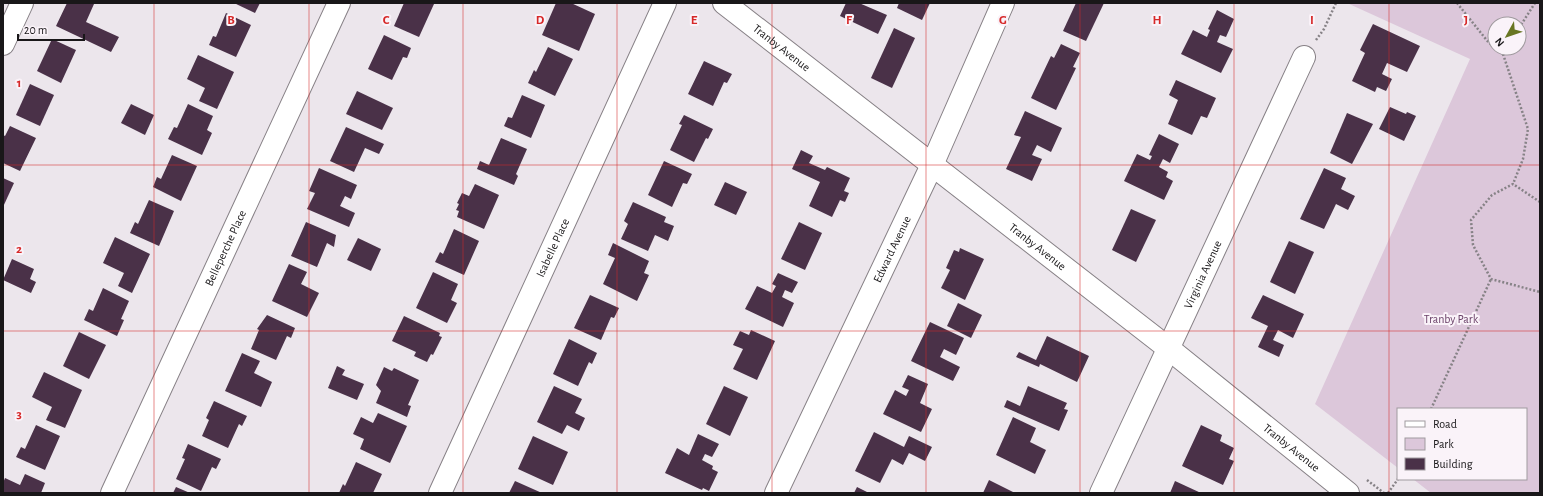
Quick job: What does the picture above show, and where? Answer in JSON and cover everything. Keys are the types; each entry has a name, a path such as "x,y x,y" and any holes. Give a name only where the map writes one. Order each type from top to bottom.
{"street":[{"path":"3,44 22,3"},
{"name":"Belleperche Place","path":"112,493 339,3"},
{"name":"Isabelle Place","path":"440,493 666,3"},
{"name":"Tranby Avenue","path":"724,3 1168,348 1348,493"},
{"name":"Edward Avenue","path":"776,493 932,165 1004,3"},
{"name":"Virginia Avenue","path":"1102,493 1304,57"}],"path":[{"path":"1324,29 1336,3"},
{"path":"1457,3 1487,40"},
{"path":"1527,16 1535,3 1540,4"},
{"path":"1504,56 1528,129 1523,159 1513,184 1492,195 1471,220 1473,245 1491,279 1540,292"},
{"path":"1513,184 1540,202"},
{"path":"1431,408 1491,279"},
{"path":"1388,493 1397,480"}],"green space":[{"name":"Tranby Park","path":"1347,3 1540,3 1540,493 1431,493 1414,480 1527,480 1527,408 1397,408 1397,467 1315,404 1470,59"}],"building":[{"path":"67,3 94,4 86,22 119,37 111,52 56,26"},
{"path":"234,3 260,3 255,13"},
{"path":"404,3 434,4 419,37 394,26"},
{"path":"556,3 571,3 595,14 579,51 542,35"},
{"path":"846,3 859,3 887,15 878,34 840,16"},
{"path":"899,3 930,3 922,20 897,8"},
{"path":"1076,3 1104,3 1086,41 1063,31"},
{"path":"1217,10 1234,19 1226,37 1220,35 1217,42 1233,49 1221,73 1181,54 1193,30 1207,37 1210,30 1208,29"},
{"path":"226,13 251,25 236,57 209,45 213,36 216,37"},
{"path":"1373,24 1420,46 1407,72 1387,63 1382,74 1392,79 1386,91 1377,87 1375,92 1352,81 1365,53 1360,50"},
{"path":"894,28 915,38 892,88 871,78"},
{"path":"384,35 411,48 407,58 403,57 392,80 368,69"},
{"path":"52,39 76,50 61,83 37,71"},
{"path":"1061,44 1080,53 1073,67 1076,68 1056,110 1031,98 1051,56 1054,58"},
{"path":"548,47 573,59 555,96 528,83 534,70 536,72"},
{"path":"198,55 234,72 217,109 199,101 205,88 187,79"},
{"path":"704,61 732,74 727,83 724,82 713,106 688,94"},
{"path":"1176,80 1216,98 1207,118 1201,116 1192,135 1168,124 1178,100 1169,95"},
{"path":"30,84 54,95 40,126 16,115"},
{"path":"357,91 393,108 382,130 346,114"},
{"path":"522,95 545,105 531,138 504,126 508,117 512,118"},
{"path":"131,104 154,115 145,135 121,123"},
{"path":"188,104 213,116 207,130 212,133 202,155 168,139 174,127 177,128"},
{"path":"1390,107 1406,114 1407,112 1416,116 1404,141 1379,129"},
{"path":"1025,111 1062,128 1051,152 1037,145 1032,155 1042,159 1032,181 1006,169 1021,137 1014,135"},
{"path":"1347,113 1373,124 1352,164 1330,153"},
{"path":"684,115 713,129 708,139 706,138 694,162 670,150 682,125 679,124"},
{"path":"10,126 36,138 20,171 3,163 3,135 5,136"},
{"path":"346,127 384,144 379,154 365,148 354,172 330,161"},
{"path":"1159,134 1179,144 1170,163 1163,159 1159,167 1168,172 1166,177 1173,181 1164,200 1124,181 1137,154 1150,160 1152,156 1149,155"},
{"path":"501,138 527,149 516,174 518,176 514,185 477,169 480,161 489,165"},
{"path":"801,150 813,156 809,163 825,170 827,167 850,178 844,191 849,193 845,202 840,200 832,217 809,206 820,182 792,169"},
{"path":"172,155 197,166 181,201 153,187 157,177 161,179"},
{"path":"664,161 692,174 687,184 683,183 672,207 648,195"},
{"path":"319,168 357,185 351,199 345,196 340,206 355,213 349,227 307,209 315,193 309,191"},
{"path":"1324,168 1346,178 1341,189 1355,196 1348,210 1336,204 1324,229 1300,219"},
{"path":"3,178 14,183 3,207"},
{"path":"725,182 747,192 736,215 714,205"},
{"path":"475,184 499,195 484,229 457,217 459,211 456,210 459,204 457,203 462,193 469,196"},
{"path":"149,200 174,211 159,246 130,233 135,222 138,224"},
{"path":"633,202 666,217 664,222 674,226 668,241 655,235 648,251 621,239 628,224 624,221"},
{"path":"1131,209 1156,220 1136,262 1112,250"},
{"path":"306,222 336,235 334,247 327,243 317,267 291,256"},
{"path":"799,222 822,233 805,270 781,259"},
{"path":"454,229 479,241 464,275 435,262 440,252 443,254"},
{"path":"115,237 150,254 132,293 118,286 124,273 103,263"},
{"path":"358,238 381,249 371,271 347,260"},
{"path":"1289,241 1314,252 1295,294 1270,282"},
{"path":"613,243 649,261 644,273 649,275 637,301 603,284 615,258 608,255"},
{"path":"960,248 984,259 965,300 941,288 950,270 946,268 954,250 959,252"},
{"path":"12,259 34,269 30,279 36,282 31,293 3,280"},
{"path":"289,264 307,272 301,284 319,293 307,317 272,301"},
{"path":"433,272 458,284 451,300 457,303 447,323 416,308"},
{"path":"778,273 798,282 792,293 785,290 782,297 794,303 783,327 745,309 757,286 772,293 776,286 772,284"},
{"path":"103,288 129,301 121,319 124,320 117,336 84,320 89,309 93,311"},
{"path":"590,295 619,308 614,318 611,317 601,340 574,328"},
{"path":"1263,295 1304,314 1293,338 1278,330 1273,340 1284,345 1279,357 1258,347 1268,326 1251,318"},
{"path":"958,303 982,315 971,338 947,326"},
{"path":"267,315 295,328 291,338 287,336 276,360 251,349 259,330 257,329"},
{"path":"404,316 440,333 439,336 442,337 433,355 431,354 427,362 414,356 416,352 392,341"},
{"path":"930,322 964,338 956,355 944,349 940,357 960,367 953,381 911,361"},
{"path":"751,330 775,341 757,380 733,369 743,349 733,345 740,331 749,335"},
{"path":"79,332 106,345 89,379 63,366"},
{"path":"1047,336 1089,356 1077,382 1040,364 1039,367 1016,357 1019,352 1036,360"},
{"path":"569,339 597,353 592,364 589,362 578,386 553,374"},
{"path":"242,353 260,361 254,373 272,382 261,407 225,391"},
{"path":"337,366 345,370 342,375 364,384 357,400 328,388"},
{"path":"384,367 392,371 394,368 419,380 408,405 411,406 407,417 376,403 381,391 376,385"},
{"path":"44,372 82,390 65,428 46,420 52,407 32,397"},
{"path":"908,375 928,384 920,403 932,409 921,432 883,414 895,390 906,396 909,390 902,387"},
{"path":"554,386 582,399 575,413 585,418 579,431 567,425 562,434 537,422"},
{"path":"724,386 748,397 730,436 706,424"},
{"path":"1028,386 1067,403 1064,409 1068,410 1059,431 1004,407 1007,400 1020,406"},
{"path":"214,401 247,416 242,426 239,424 228,448 202,436 209,420 206,418"},
{"path":"378,413 407,426 390,463 360,449 364,439 353,434 361,417 373,423"},
{"path":"1013,417 1036,428 1030,442 1046,450 1035,474 996,455"},
{"path":"36,425 60,436 45,470 16,457 21,447 25,449"},
{"path":"1201,425 1222,435 1220,441 1234,448 1229,459 1234,461 1223,485 1182,466"},
{"path":"874,432 904,447 909,436 932,447 925,461 909,453 903,465 892,459 880,483 855,471"},
{"path":"698,434 719,444 712,457 705,454 702,460 713,466 712,469 718,472 709,491 703,488 702,490 665,473 677,448 689,455"},
{"path":"533,436 568,452 553,485 518,469"},
{"path":"188,444 221,459 216,469 212,467 201,491 176,479 185,459 182,458"},
{"path":"356,462 382,474 373,493 339,493 343,484 345,486"},
{"path":"25,474 45,483 41,493 3,493 3,483 5,478 20,485"},
{"path":"989,480 1015,493 983,493"},
{"path":"515,481 542,493 509,493"},
{"path":"1175,481 1201,493 1170,493"},
{"path":"176,487 190,493 173,493"},
{"path":"857,487 869,493 854,493"}]}
